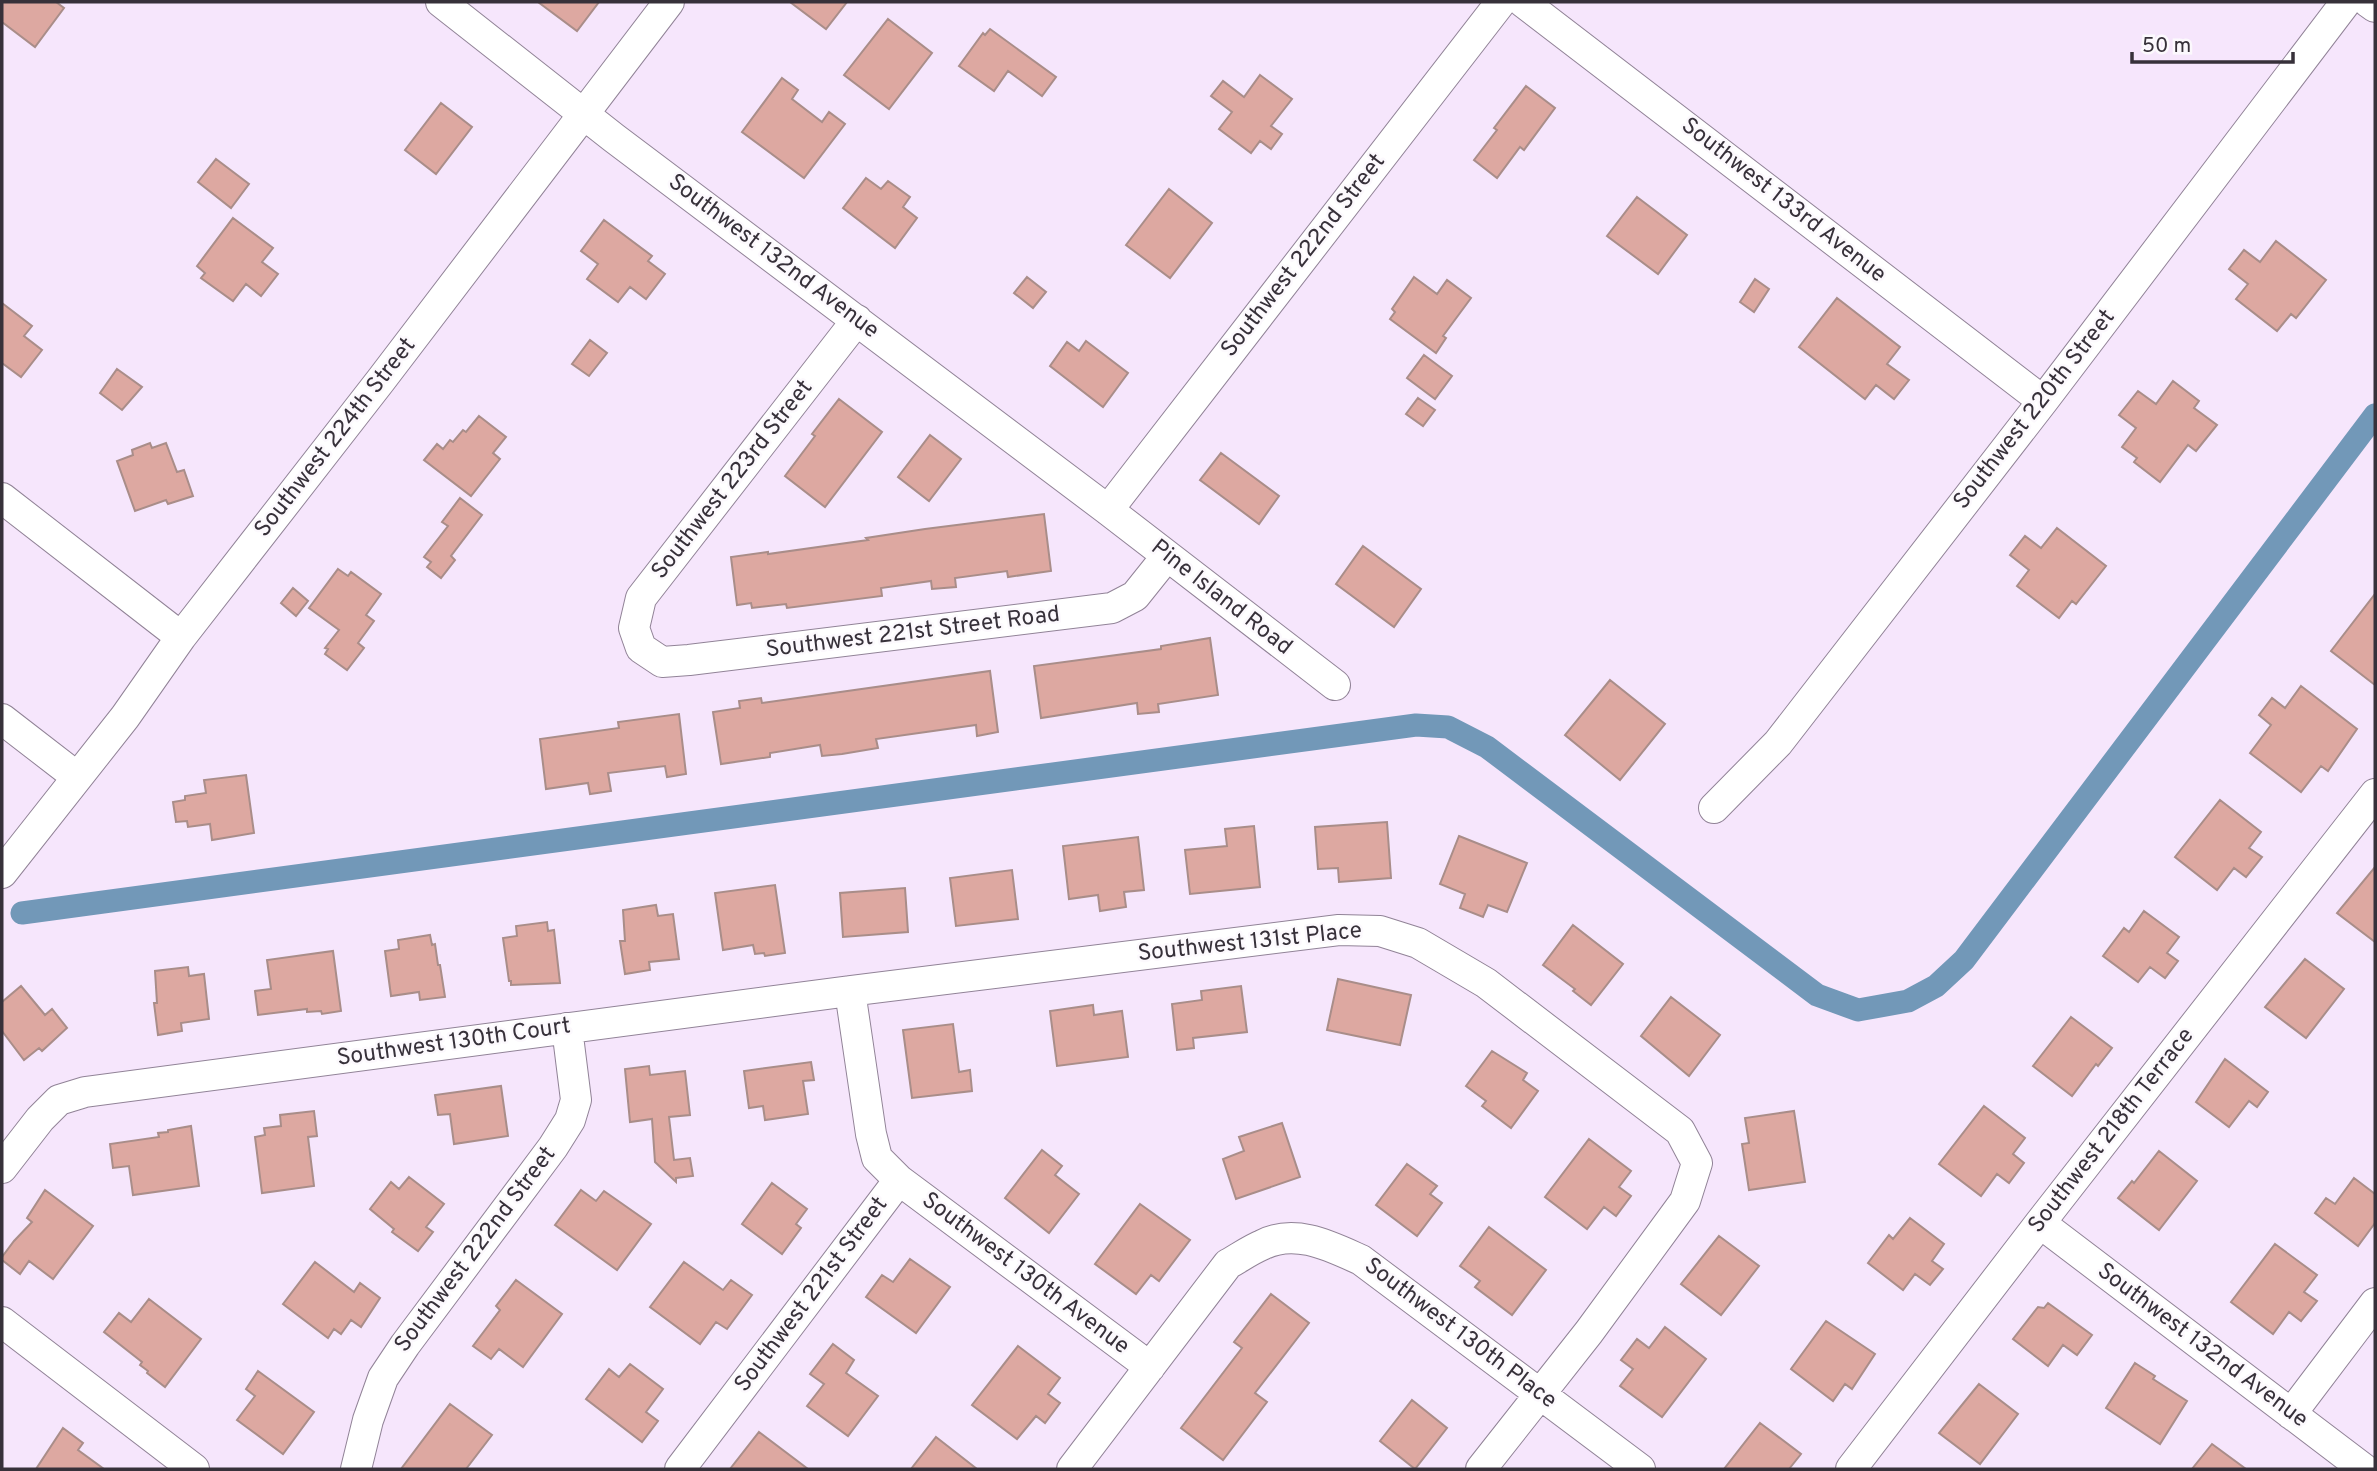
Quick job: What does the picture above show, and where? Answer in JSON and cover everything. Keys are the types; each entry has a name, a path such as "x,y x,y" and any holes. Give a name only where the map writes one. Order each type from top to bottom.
{"street":[{"name":"Southwest 132nd Avenue","path":"441,2 583,115 1108,510"},
{"name":"Southwest 224th Street","path":"2,873 125,716 181,637 669,2"},
{"name":"Southwest 222nd Street","path":"1108,510 1502,2"},
{"name":"Southwest 133rd Avenue","path":"1523,2 2043,401"},
{"name":"Southwest 220th Street","path":"1714,808 1778,743 2043,401 2346,2"},
{"path":"2368,2 2375,7"},
{"name":"Southwest 223rd Street","path":"641,648 634,628 641,598 857,320"},
{"path":"2,498 181,637"},
{"name":"Pine Island Road","path":"1108,510 1335,685"},
{"name":"Southwest 221st Street Road","path":"641,648 662,662 689,660 1112,608 1135,597 1167,556"},
{"path":"2,719 77,777"},
{"name":"Southwest 218th Terrace","path":"1851,1469 2375,794"},
{"name":"Southwest 131st Place","path":"850,990 1339,930 1380,931 1418,943 1486,983 1680,1131 1697,1163 1685,1201 1589,1332 1540,1393"},
{"name":"Southwest 130th Court","path":"2,1168 40,1119 59,1100 85,1092 850,990"},
{"name":"Southwest 221st Street","path":"680,1469 899,1180 877,1158 871,1134 850,990"},
{"name":"Southwest 222nd Street","path":"356,1469 368,1420 383,1378 570,1120 576,1100 567,1028"},
{"name":"Southwest 130th Avenue","path":"899,1180 1150,1367"},
{"name":"Southwest 132nd Avenue","path":"2040,1223 2364,1469"},
{"name":"Southwest 130th Place","path":"1150,1367 1228,1264 1264,1243 1295,1237 1324,1243 1362,1260 1640,1469"},
{"path":"2291,1414 2375,1303"},
{"path":"2,1322 194,1469"},
{"path":"1072,1469 1150,1367"},
{"path":"1481,1469 1540,1393"}],"building":[{"path":"2,2 56,2 64,8 35,47 2,22"},
{"path":"538,2 599,2 577,31"},
{"path":"790,2 847,2 826,29"},
{"path":"888,19 932,53 889,109 844,75"},
{"path":"990,29 1056,77 1042,96 1008,71 994,91 959,66 983,33 985,35"},
{"path":"1260,75 1292,99 1271,126 1282,134 1271,149 1260,141 1251,153 1219,129 1232,112 1211,96 1223,81 1244,97"},
{"path":"782,78 798,90 792,99 822,122 829,112 845,124 804,178 742,132"},
{"path":"1526,86 1555,108 1524,150 1520,147 1497,178 1474,160"},
{"path":"441,103 472,127 436,174 405,150"},
{"path":"216,159 249,184 231,208 198,182"},
{"path":"866,178 881,189 888,181 910,197 903,207 917,218 895,248 843,208"},
{"path":"1169,189 1212,223 1170,278 1126,245"},
{"path":"1637,197 1687,235 1658,274 1607,236"},
{"path":"233,218 273,248 262,262 278,274 261,296 246,284 233,301 201,278 205,273 197,266"},
{"path":"604,220 652,256 648,261 665,274 646,299 630,287 618,302 587,279 598,264 581,251"},
{"path":"2276,241 2326,280 2296,318 2291,314 2277,331 2236,299 2248,284 2229,269 2244,250 2260,262"},
{"path":"1027,277 1046,292 1033,308 1014,293"},
{"path":"1414,277 1437,294 1447,280 1471,298 1443,336 1446,338 1436,353 1390,319 1395,312 1392,309"},
{"path":"1755,279 1769,289 1754,312 1740,302"},
{"path":"1837,298 1900,347 1887,364 1909,380 1894,399 1876,385 1865,399 1799,347"},
{"path":"2,303 32,326 24,336 42,350 21,377 2,363"},
{"path":"590,340 607,353 589,376 572,364"},
{"path":"1086,341 1128,373 1103,407 1050,366 1067,342 1079,351"},
{"path":"1424,355 1452,376 1435,399 1407,378"},
{"path":"117,369 142,387 122,410 100,393"},
{"path":"2173,381 2199,401 2194,408 2217,425 2196,451 2188,445 2160,482 2134,462 2137,458 2122,447 2136,428 2119,415 2138,391 2156,404"},
{"path":"1418,398 1435,410 1423,426 1406,414"},
{"path":"839,399 882,432 825,507 785,476"},
{"path":"479,416 506,437 493,453 500,459 471,496 424,460 437,444 443,449 463,430 466,432"},
{"path":"930,435 961,459 929,501 898,477"},
{"path":"150,443 152,448 166,443 177,472 184,470 193,496 168,504 166,500 135,511 117,461 133,455 132,450"},
{"path":"1221,453 1279,496 1259,524 1200,480"},
{"path":"460,498 482,515 451,556 455,560 441,578 427,567 431,562 424,557 448,526 442,522"},
{"path":"1044,514 1051,571 1008,577 1007,571 955,578 956,587 932,589 931,581 881,588 882,596 787,608 786,604 752,608 751,603 737,605 731,557"},
{"path":"2057,528 2106,566 2076,604 2072,601 2059,618 2017,586 2029,570 2010,555 2025,536 2041,548"},
{"path":"1363,546 1421,589 1394,627 1336,584"},
{"path":"338,569 348,576 351,572 381,594 366,615 374,621 358,643 364,648 347,670 325,654 328,649 325,648 339,630 309,608"},
{"path":"293,588 308,601 296,616 281,603"},
{"path":"2375,594 2375,685 2331,651"},
{"path":"1210,638 1218,695 1158,704 1159,712 1138,714 1137,703 1041,718 1034,666 1161,649 1161,646"},
{"path":"990,671 998,732 977,736 976,725 876,739 878,748 842,754 822,756 820,745 770,753 770,757 721,764 713,712 740,708 739,701 761,698 762,703"},
{"path":"1610,680 1665,724 1620,780 1565,735"},
{"path":"2301,686 2357,729 2328,771 2321,766 2301,792 2250,753 2271,725 2259,715 2272,698 2285,708"},
{"path":"679,714 686,774 667,777 665,766 608,773 611,791 590,794 588,783 546,789 540,739 619,728 618,722"},
{"path":"246,775 254,833 212,840 210,824 188,827 187,821 176,822 173,802 185,800 185,796 206,793 204,780"},
{"path":"2220,800 2261,832 2249,848 2262,857 2246,877 2234,868 2217,890 2175,857"},
{"path":"1387,822 1391,878 1339,882 1338,868 1318,869 1315,827"},
{"path":"1254,826 1260,887 1190,894 1185,850 1227,846 1225,829"},
{"path":"1459,836 1527,863 1507,912 1488,905 1483,917 1460,908 1465,894 1440,884"},
{"path":"1138,837 1144,890 1124,892 1126,907 1100,911 1098,895 1069,899 1063,846"},
{"path":"2375,867 2375,942 2337,913"},
{"path":"1012,870 1018,919 956,926 950,878"},
{"path":"775,885 785,953 765,956 764,953 755,954 753,945 723,950 715,893"},
{"path":"905,888 908,932 843,937 840,893"},
{"path":"656,905 658,916 673,914 679,959 649,962 650,970 625,974 620,941 625,941 623,910"},
{"path":"2144,911 2179,937 2167,953 2178,961 2165,978 2150,967 2138,982 2103,956 2124,928 2129,932"},
{"path":"547,922 548,931 554,930 560,983 511,985 503,938 517,936 516,926"},
{"path":"1573,925 1623,964 1591,1005 1543,965"},
{"path":"430,935 432,945 435,944 445,997 420,1000 419,992 391,996 385,951 399,949 398,940"},
{"path":"333,951 341,1011 322,1014 321,1011 307,1012 307,1009 258,1015 255,991 271,989 267,960"},
{"path":"2305,959 2344,989 2306,1038 2265,1007"},
{"path":"188,967 189,976 204,974 209,1019 181,1023 182,1031 158,1035 154,1003 157,1003 155,971"},
{"path":"1338,979 1411,995 1400,1045 1327,1030"},
{"path":"21,986 45,1015 52,1009 67,1028 42,1051 39,1048 24,1060 2,1031 2,1002"},
{"path":"1241,986 1247,1032 1193,1038 1194,1048 1177,1050 1172,1004 1202,1000 1201,991"},
{"path":"1671,997 1720,1035 1689,1076 1641,1036"},
{"path":"1093,1005 1094,1015 1122,1011 1128,1057 1057,1066 1050,1011"},
{"path":"2071,1017 2112,1048 2072,1096 2033,1066"},
{"path":"953,1024 959,1072 970,1070 972,1091 912,1098 903,1030"},
{"path":"1492,1051 1527,1073 1523,1080 1538,1091 1511,1128 1482,1106 1486,1101 1466,1086"},
{"path":"2225,1059 2268,1092 2257,1107 2249,1101 2229,1127 2196,1102"},
{"path":"811,1062 814,1080 803,1081 808,1114 765,1120 763,1106 749,1108 744,1071"},
{"path":"649,1066 650,1075 685,1071 690,1115 669,1117 674,1160 690,1158 693,1176 676,1178 676,1182 655,1162 652,1119 630,1122 625,1069"},
{"path":"501,1086 508,1136 454,1144 450,1114 438,1115 435,1095"},
{"path":"1984,1106 2025,1138 2013,1154 2024,1163 2009,1183 1997,1174 1981,1196 1939,1164"},
{"path":"314,1111 317,1136 308,1137 314,1186 262,1193 255,1137 265,1135 264,1128 281,1126 280,1115"},
{"path":"1794,1111 1805,1182 1749,1190 1742,1144 1749,1143 1745,1118"},
{"path":"1282,1123 1300,1177 1236,1199 1223,1159 1244,1151 1239,1137"},
{"path":"191,1126 199,1186 133,1195 129,1166 113,1168 110,1144 159,1137 158,1133"},
{"path":"1589,1139 1631,1171 1619,1187 1631,1196 1616,1216 1604,1207 1587,1229 1545,1197"},
{"path":"1042,1150 1062,1166 1055,1175 1079,1194 1049,1233 1005,1198"},
{"path":"2159,1151 2197,1181 2159,1230 2118,1198 2132,1181 2134,1183"},
{"path":"1407,1164 1437,1186 1430,1194 1442,1203 1417,1236 1376,1205"},
{"path":"409,1177 444,1204 426,1227 433,1232 418,1251 392,1232 394,1229 370,1209 391,1182 399,1189"},
{"path":"2354,1178 2375,1194 2375,1223 2358,1246 2315,1213 2326,1198 2335,1204"},
{"path":"772,1183 807,1209 796,1224 801,1228 782,1254 742,1224"},
{"path":"45,1190 93,1226 53,1279 29,1261 20,1274 2,1260 14,1241 32,1222 27,1218"},
{"path":"581,1190 596,1201 604,1191 651,1224 617,1270 555,1225"},
{"path":"1140,1204 1190,1240 1159,1281 1151,1275 1136,1294 1095,1264"},
{"path":"1910,1218 1944,1244 1932,1261 1943,1269 1930,1285 1915,1274 1903,1290 1868,1263 1889,1235 1893,1239"},
{"path":"1489,1227 1546,1270 1512,1315 1475,1287 1480,1281 1460,1266"},
{"path":"1719,1236 1759,1266 1721,1315 1681,1284"},
{"path":"2275,1244 2317,1275 2304,1292 2317,1301 2301,1321 2289,1312 2273,1334 2231,1302"},
{"path":"910,1259 950,1287 916,1333 866,1297 882,1275 893,1282"},
{"path":"315,1262 354,1292 360,1283 380,1298 361,1327 351,1320 341,1334 334,1329 328,1338 283,1304"},
{"path":"684,1262 723,1290 731,1280 752,1295 727,1329 716,1322 700,1344 650,1307"},
{"path":"516,1280 562,1314 523,1367 499,1349 491,1359 473,1346 500,1310 496,1306"},
{"path":"1271,1294 1309,1323 1255,1393 1267,1402 1223,1460 1181,1428 1242,1348 1234,1342"},
{"path":"149,1299 201,1339 165,1387 147,1373 140,1365 142,1362 104,1332 119,1313 131,1322"},
{"path":"2048,1303 2092,1335 2077,1355 2063,1345 2048,1366 2013,1339 2038,1307 2044,1308"},
{"path":"1826,1321 1875,1354 1852,1389 1845,1384 1833,1401 1791,1369"},
{"path":"1665,1327 1706,1359 1662,1417 1620,1386 1633,1369 1621,1360 1637,1339 1649,1348"},
{"path":"833,1344 854,1360 846,1373 878,1396 848,1436 807,1406 824,1384 810,1374"},
{"path":"1018,1346 1060,1378 1048,1394 1060,1403 1045,1423 1036,1416 1017,1439 972,1405"},
{"path":"2135,1363 2155,1376 2153,1379 2187,1401 2160,1444 2106,1408"},
{"path":"630,1364 663,1389 646,1412 658,1421 642,1442 586,1399 609,1369 619,1377"},
{"path":"258,1371 314,1412 283,1454 237,1420 255,1396 246,1389"},
{"path":"1979,1384 2018,1414 1980,1464 1939,1433"},
{"path":"1412,1400 1447,1428 1415,1469 1380,1441"},
{"path":"450,1404 492,1435 466,1469 401,1469"},
{"path":"1760,1423 1801,1454 1789,1469 1724,1469"},
{"path":"63,1428 83,1443 78,1450 104,1469 36,1469"},
{"path":"759,1432 808,1469 730,1469"},
{"path":"936,1437 977,1469 911,1469"},
{"path":"2212,1444 2246,1469 2192,1469"}],"waterway":[{"path":"22,913 1416,725 1448,727 1487,747 1817,995 1858,1010 1908,1001 1936,986 1964,960 2375,415"}]}
